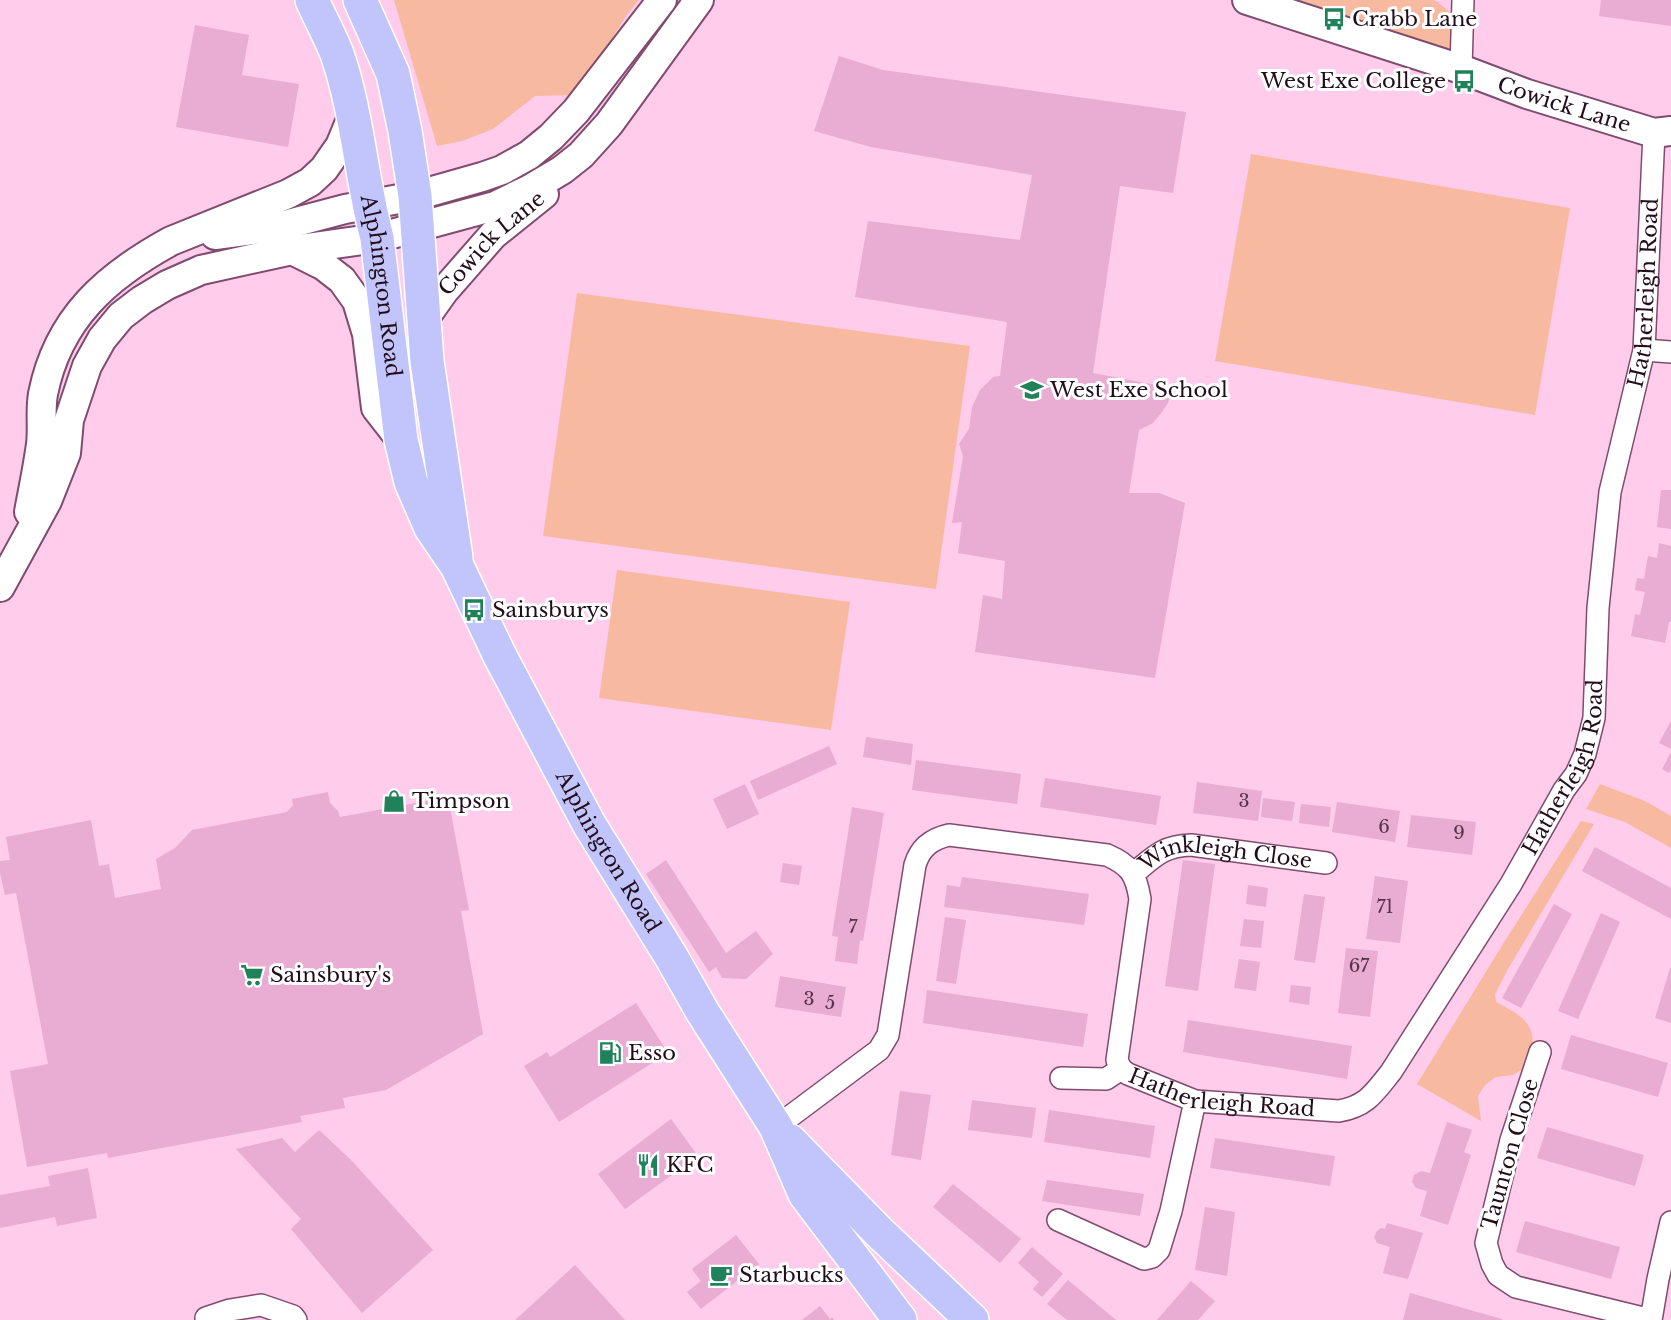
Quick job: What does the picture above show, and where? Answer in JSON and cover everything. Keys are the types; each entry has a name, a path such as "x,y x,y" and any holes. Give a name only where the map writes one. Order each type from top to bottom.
{"highway":[{"name":"Alphington Road","path":"312,0 337,54 352,117 368,206 377,238 401,440 411,482 431,528 457,566 500,656 589,824 702,1011 776,1127 805,1194 900,1320"},
{"name":"Alphington Road","path":"360,0 393,74 405,131 416,211 427,361 457,566"},
{"name":"Alphington Road","path":"776,1127 879,1232 972,1320"}],"street":[{"path":"0,587 47,501 66,453 69,420 87,366 102,339 121,316 167,285 201,270 292,250 377,238 416,211 530,155 576,111 662,0"},
{"path":"171,241 276,227 345,209 368,206 416,211 495,206 562,170 581,154 609,124 699,0"},
{"name":"Cowick Lane","path":"1250,0 1461,69 1527,94 1663,132"},
{"path":"1461,69 1463,0"},
{"path":"25,538 41,442 43,394 52,362 80,311 100,288 171,241 288,194 310,182 324,169 340,146 352,117"},
{"name":"Hatherleigh Road","path":"1133,874 1138,884 1140,899 1117,1060 1121,1069 1128,1074 1195,1101 1339,1111 1362,1104 1369,1099 1391,1072 1511,884 1564,790 1576,774 1585,754 1594,718 1598,608 1610,492 1644,350 1663,132"},
{"name":"Cowick Lane","path":"424,319 444,291 493,235 544,194 562,170"},
{"path":"292,250 324,266 342,280 357,300 367,334 376,408 401,440"},
{"path":"1644,350 1671,352"},
{"path":"776,1127 873,1055 888,1035 915,865 918,855 932,842 949,835 1107,855 1119,860 1133,874"},
{"name":"Winkleigh Close","path":"1133,874 1160,852 1174,846 1191,845 1326,863"},
{"name":"Taunton Close","path":"1540,1052 1511,1140 1486,1243 1492,1264 1498,1275 1516,1287 1651,1320"},
{"name":"Hatherleigh Road","path":"1061,1078 1106,1079 1121,1069"},
{"path":"1058,1220 1144,1259 1152,1257 1159,1250 1171,1211 1195,1101"},
{"path":"1651,1320 1671,1222"},
{"path":"206,1318 230,1310 261,1305 296,1320"}],"shaded area":[{"path":"394,0 639,0 626,16 578,95 535,96 493,129 462,141 437,146"},
{"path":"1292,0 1434,0 1453,18 1456,44 1448,49"},
{"path":"1251,154 1570,208 1535,415 1215,361"},
{"path":"577,293 970,346 936,589 543,536"},
{"path":"617,570 850,602 831,730 599,698"},
{"path":"1600,784 1645,801 1671,816 1671,848 1625,822 1586,809"},
{"path":"1581,821 1594,824 1495,994 1496,1002 1517,1014 1529,1026 1533,1042 1528,1066 1513,1075 1496,1077 1485,1085 1478,1096 1481,1121 1417,1084"}],"building":[{"path":"1601,0 1671,0 1671,26 1599,16"},
{"path":"195,25 249,35 242,75 299,84 288,147 176,127"},
{"path":"839,56 883,70 1186,112 1173,193 1120,186 1093,373 1172,388 1168,403 1162,412 1153,423 1139,430 1129,493 1159,493 1185,503 1155,678 975,652 983,595 1002,599 1005,561 958,553 962,522 952,523 963,456 959,444 969,429 972,407 980,390 993,377 1000,376 1007,322 855,297 868,221 1020,240 1032,175 871,147 814,131"},
{"path":"1661,490 1671,490 1671,529 1657,527"},
{"path":"1659,543 1671,546 1671,622 1669,622 1665,643 1631,636 1635,614 1640,615 1645,592 1635,590 1637,578 1644,579 1648,556 1657,558"},
{"path":"1671,721 1671,749 1659,743"},
{"path":"866,737 913,744 911,765 863,757"},
{"path":"829,746 837,764 758,800 750,781"},
{"path":"1671,752 1671,769 1669,773 1662,769"},
{"path":"916,760 1021,774 1017,804 912,790"},
{"path":"1045,778 1161,796 1156,825 1040,807"},
{"path":"1197,782 1262,791 1258,821 1193,813"},
{"path":"745,784 759,814 727,829 713,799"},
{"name":"Sainsbury's","path":"328,792 330,803 338,811 340,817 448,797 469,910 461,911 483,1034 386,1090 343,1098 345,1108 300,1116 302,1122 108,1158 107,1153 27,1167 10,1071 48,1064 16,893 5,895 0,873 0,861 10,860 6,837 91,820 99,866 109,864 115,898 161,889 156,859 175,848 192,830 287,812 293,805 292,799"},
{"path":"1263,798 1295,802 1292,821 1261,817"},
{"path":"1337,802 1400,811 1395,842 1332,832"},
{"path":"1301,804 1331,807 1329,827 1299,823"},
{"path":"852,807 884,813 863,941 860,940 857,964 835,961 838,937 832,936"},
{"path":"1411,815 1476,822 1472,855 1407,847"},
{"path":"1595,847 1671,888 1671,919 1582,871"},
{"path":"666,860 726,953 756,931 773,954 746,979 722,978 716,967 709,972 646,874"},
{"path":"1183,860 1215,864 1198,991 1165,986"},
{"path":"783,863 802,866 799,885 780,882"},
{"path":"1375,876 1408,881 1400,943 1366,939"},
{"path":"962,877 1089,894 1084,925 944,907 947,885 960,887"},
{"path":"1248,885 1268,888 1266,907 1246,904"},
{"path":"1304,894 1325,897 1315,963 1294,960"},
{"path":"1554,904 1572,914 1521,1008 1502,998"},
{"path":"1601,913 1620,922 1578,1019 1558,1011"},
{"path":"945,917 966,920 956,984 936,981"},
{"path":"1244,919 1264,921 1261,948 1240,946"},
{"path":"1346,948 1378,951 1370,1017 1338,1013"},
{"path":"1239,959 1260,962 1256,991 1234,988"},
{"path":"1671,968 1671,1023 1655,1018"},
{"path":"780,976 846,987 841,1017 775,1007"},
{"path":"1291,985 1311,987 1309,1005 1289,1002"},
{"path":"927,990 1088,1014 1083,1047 923,1023"},
{"path":"636,1003 668,1053 559,1122 524,1066 547,1052 550,1057"},
{"path":"1188,1020 1352,1046 1347,1079 1183,1052"},
{"path":"1571,1035 1668,1063 1658,1097 1561,1069"},
{"path":"900,1091 931,1095 921,1160 891,1155"},
{"path":"972,1100 1036,1108 1032,1138 968,1130"},
{"path":"1049,1110 1155,1126 1150,1158 1044,1142"},
{"name":"KFC","path":"671,1119 698,1156 625,1209 598,1174"},
{"path":"1447,1122 1472,1130 1464,1152 1471,1155 1448,1225 1420,1216 1427,1191 1416,1188 1412,1182 1414,1175 1421,1171 1430,1173"},
{"path":"1547,1127 1644,1155 1635,1186 1537,1158"},
{"path":"319,1130 351,1160 433,1250 362,1313 291,1229 301,1219 236,1149 282,1138 295,1152"},
{"path":"1215,1138 1335,1156 1330,1186 1210,1168"},
{"path":"88,1168 97,1218 57,1226 55,1217 0,1228 0,1195 50,1186 48,1176"},
{"path":"1047,1180 1144,1194 1140,1216 1042,1201"},
{"path":"953,1184 1021,1239 1000,1263 933,1207"},
{"path":"1205,1207 1235,1212 1227,1276 1195,1270"},
{"path":"1525,1221 1620,1247 1611,1279 1516,1252"},
{"path":"1387,1223 1423,1233 1408,1279 1383,1273 1390,1247 1377,1243 1374,1237 1381,1228 1385,1229"},
{"name":"Starbucks","path":"736,1235 759,1264 701,1309 687,1292 701,1281 692,1269"},
{"path":"1032,1247 1063,1274 1042,1297 1033,1289 1039,1282 1018,1263"},
{"path":"575,1265 625,1320 515,1320 524,1312"},
{"path":"1068,1280 1116,1320 1067,1320 1047,1304"},
{"path":"1191,1281 1215,1301 1198,1320 1157,1320"},
{"path":"1410,1293 1502,1319 1502,1320 1403,1320"},
{"path":"820,1306 830,1319 832,1317 834,1320 802,1320"}],"place":[{"name":"Crabb Lane","path":"1334,19"},
{"name":"West Exe College","path":"1464,81"},
{"name":"West Exe School","path":"1032,390"},
{"name":"Sainsburys","path":"474,610"},
{"name":"Timpson","path":"394,801"},
{"name":"Sainsbury's","path":"252,975"},
{"name":"Esso","path":"610,1053"},
{"name":"KFC","path":"648,1165"},
{"name":"Starbucks","path":"721,1275"}]}
